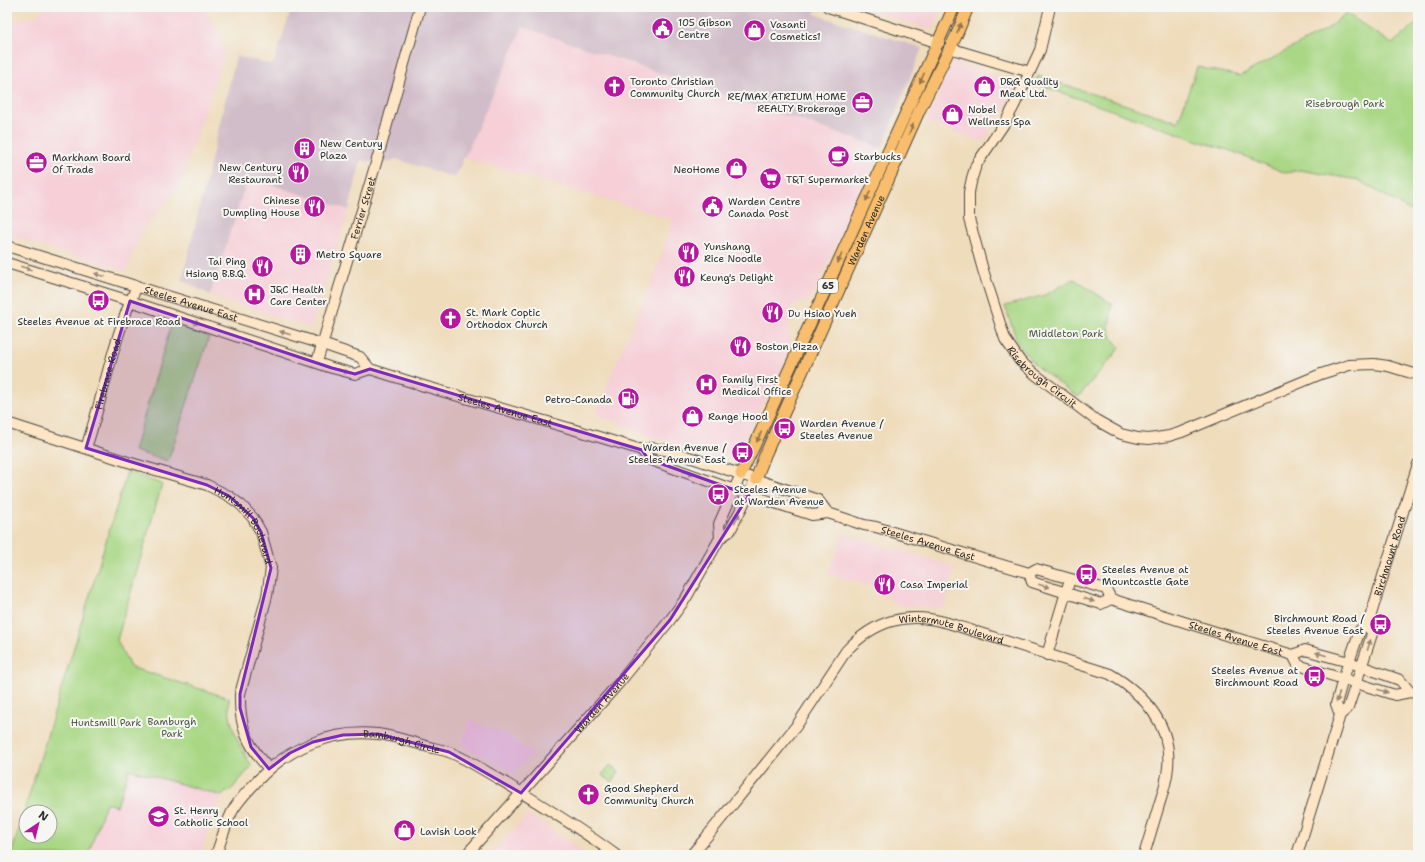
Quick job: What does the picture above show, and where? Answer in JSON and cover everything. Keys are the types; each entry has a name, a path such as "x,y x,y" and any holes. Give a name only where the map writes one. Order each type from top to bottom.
{"main road":[{"name":"Ferrier Street","path":"317,362 381,146 420,7"},
{"path":"828,7 1030,72"},
{"name":"Warden Avenue","path":"466,855 650,646 686,598 720,538 730,531 756,480 765,455 895,165 944,45 954,7"},
{"name":"Warden Avenue","path":"720,538 719,524 887,154 944,45 956,36 968,7"},
{"name":"Risebrough Circuit","path":"1050,7 1040,50 1030,72 1009,116 976,165 972,178 968,205 973,237 1005,339 1020,361 1036,375 1108,428 1122,434 1149,439 1169,436 1182,432 1321,374 1349,365 1374,364 1388,366 1418,375"},
{"path":"887,154 895,165"},
{"name":"Steeles Avenue East","path":"7,246 322,344 360,357 370,369 431,388 580,430 642,450 652,448 671,451 818,500 828,513"},
{"name":"Steeles Avenue East","path":"7,263 355,374 370,369"},
{"name":"Firebrace Road","path":"86,448 109,364 130,301 137,286"},
{"name":"Huntsmill Boulevard","path":"7,423 128,462 207,485 229,496 241,505 253,518 265,543 271,568 267,596 240,694 240,708 242,723 251,747 269,769"},
{"name":"Steeles Avenue East","path":"642,450 648,459 734,490 812,515 828,513 864,525 876,527 1029,573 1036,569 1070,578 1106,589 1111,598 1219,633 1293,655 1305,650 1349,662 1400,680 1414,693"},
{"name":"Birchmount Road","path":"1340,715 1336,704 1343,678 1360,630 1368,624 1418,464"},
{"name":"Steeles Avenue East","path":"1029,573 1032,582 1101,604 1111,598"},
{"path":"1048,655 1070,578"},
{"name":"Wintermute Boulevard","path":"691,855 797,725 846,651 860,637 886,622 899,619 926,618 948,623 1110,674 1122,681 1138,694 1153,711 1160,722 1167,746 1168,767 1166,784 1144,855"},
{"name":"Birchmount Road","path":"1297,855 1340,715 1348,708 1362,667 1372,634 1368,624"},
{"name":"Steeles Avenue East","path":"1293,655 1298,665 1395,695 1414,693"},
{"name":"Bamburgh Circle","path":"216,855 233,811 244,795 269,769 290,753 313,742 343,735 362,733 400,738 449,752 521,793 616,855"}],"highlighted area":[{"path":"130,301 332,368 355,374 370,369 642,450 648,459 749,495 670,620 521,793 449,752 378,734 343,735 313,742 290,753 269,769 251,747 240,708 240,694 271,568 261,532 253,518 229,496 207,485 86,448"}],"shaded area":[{"path":"47,7 204,7 222,40 225,52 178,189 144,227 126,271 7,235 7,23 38,15"},
{"path":"292,7 818,7 814,14 922,48 882,148 523,27 455,178 396,159 385,163 361,160 349,210 248,177 210,295 182,280 236,56 273,65"},
{"path":"859,7 942,7 932,30"},
{"path":"523,27 882,148 811,299 796,304 790,310 789,330 791,350 742,444 731,455 717,458 657,439 595,414 659,263 672,219 464,158"},
{"path":"952,62 1017,82 1001,115 983,142 926,122"},
{"path":"248,177 349,210 311,328 210,295"},
{"path":"843,533 955,567 944,608 898,605 876,589 854,580 851,582 828,574"},
{"path":"469,720 505,734 532,754 514,772 462,745"},
{"name":"St. Henry Catholic School","path":"129,769 222,796 209,827 201,855 88,855 106,803 118,806"},
{"path":"528,814 588,855 490,855"}],"green space":[{"name":"Risebrough Park","path":"1346,13 1392,44 1418,22 1418,215 1358,180 1300,170 1286,173 1234,152 1034,83 1038,76 1178,122 1197,67 1240,76 1327,29"},
{"name":"Middleton Park","path":"1074,279 1112,304 1109,327 1112,338 1120,348 1078,397 1036,366 1018,344 1005,306 1045,295"},
{"path":"172,322 209,337 168,461 134,451"},
{"name":"Huntsmill Park","path":"127,472 162,484 117,640 130,667 229,698 230,716 235,734 242,750 252,766 229,792 227,791 222,796 129,769 117,806 106,803 88,855 11,855 18,832 18,844 58,844 58,804 26,804"},
{"path":"610,765 619,772 612,782 602,775"}],"place":[{"name":"105 Gibson Centre","path":"663,28"},
{"name":"Vasanti Cosmetics1","path":"755,30"},
{"name":"Toronto Christian Community Church","path":"614,87"},
{"name":"D&G Quality Meat Ltd.","path":"984,87"},
{"name":"RE/MAX ATRIUM HOME REALTY Brokerage","path":"862,102"},
{"name":"Nobel Wellness Spa","path":"952,115"},
{"name":"New Century Plaza","path":"305,149"},
{"name":"Starbucks","path":"839,156"},
{"name":"Markham Board Of Trade","path":"37,163"},
{"name":"NeoHome","path":"736,169"},
{"name":"New Century Restaurant","path":"298,173"},
{"name":"T&T Supermarket","path":"771,179"},
{"name":"Chinese Dumpling House","path":"315,206"},
{"name":"Warden Centre Canada Post","path":"712,207"},
{"name":"Yunshang Rice Noodle","path":"689,252"},
{"name":"Metro Square","path":"300,254"},
{"name":"Tai Ping Hsiang B.B.Q.","path":"262,267"},
{"name":"Keung's Delight","path":"685,277"},
{"name":"J&C Health Care Center","path":"254,295"},
{"name":"Steeles Avenue at Firebrace Road","path":"99,301"},
{"name":"Du Hsiao Yueh","path":"772,313"},
{"name":"St. Mark Coptic Orthodox Church","path":"451,318"},
{"name":"Boston Pizza","path":"741,346"},
{"name":"Family First Medical Office","path":"707,385"},
{"name":"Petro-Canada","path":"628,399"},
{"name":"Range Hood","path":"692,416"},
{"name":"Warden Avenue / Steeles Avenue","path":"785,429"},
{"name":"Warden Avenue / Steeles Avenue East","path":"742,453"},
{"name":"Steeles Avenue at Warden Avenue","path":"718,495"},
{"name":"Steeles Avenue at Mountcastle Gate","path":"1086,575"},
{"name":"Casa Imperial","path":"884,584"},
{"name":"Birchmount Road / Steeles Avenue East","path":"1380,624"},
{"name":"Steeles Avenue at Birchmount Road","path":"1314,676"},
{"name":"Good Shepherd Community Church","path":"589,794"},
{"name":"St. Henry Catholic School","path":"158,816"},
{"name":"Lavish Look","path":"405,831"}],"park label":[{"name":"Bamburgh Park","path":"172,726"}]}
